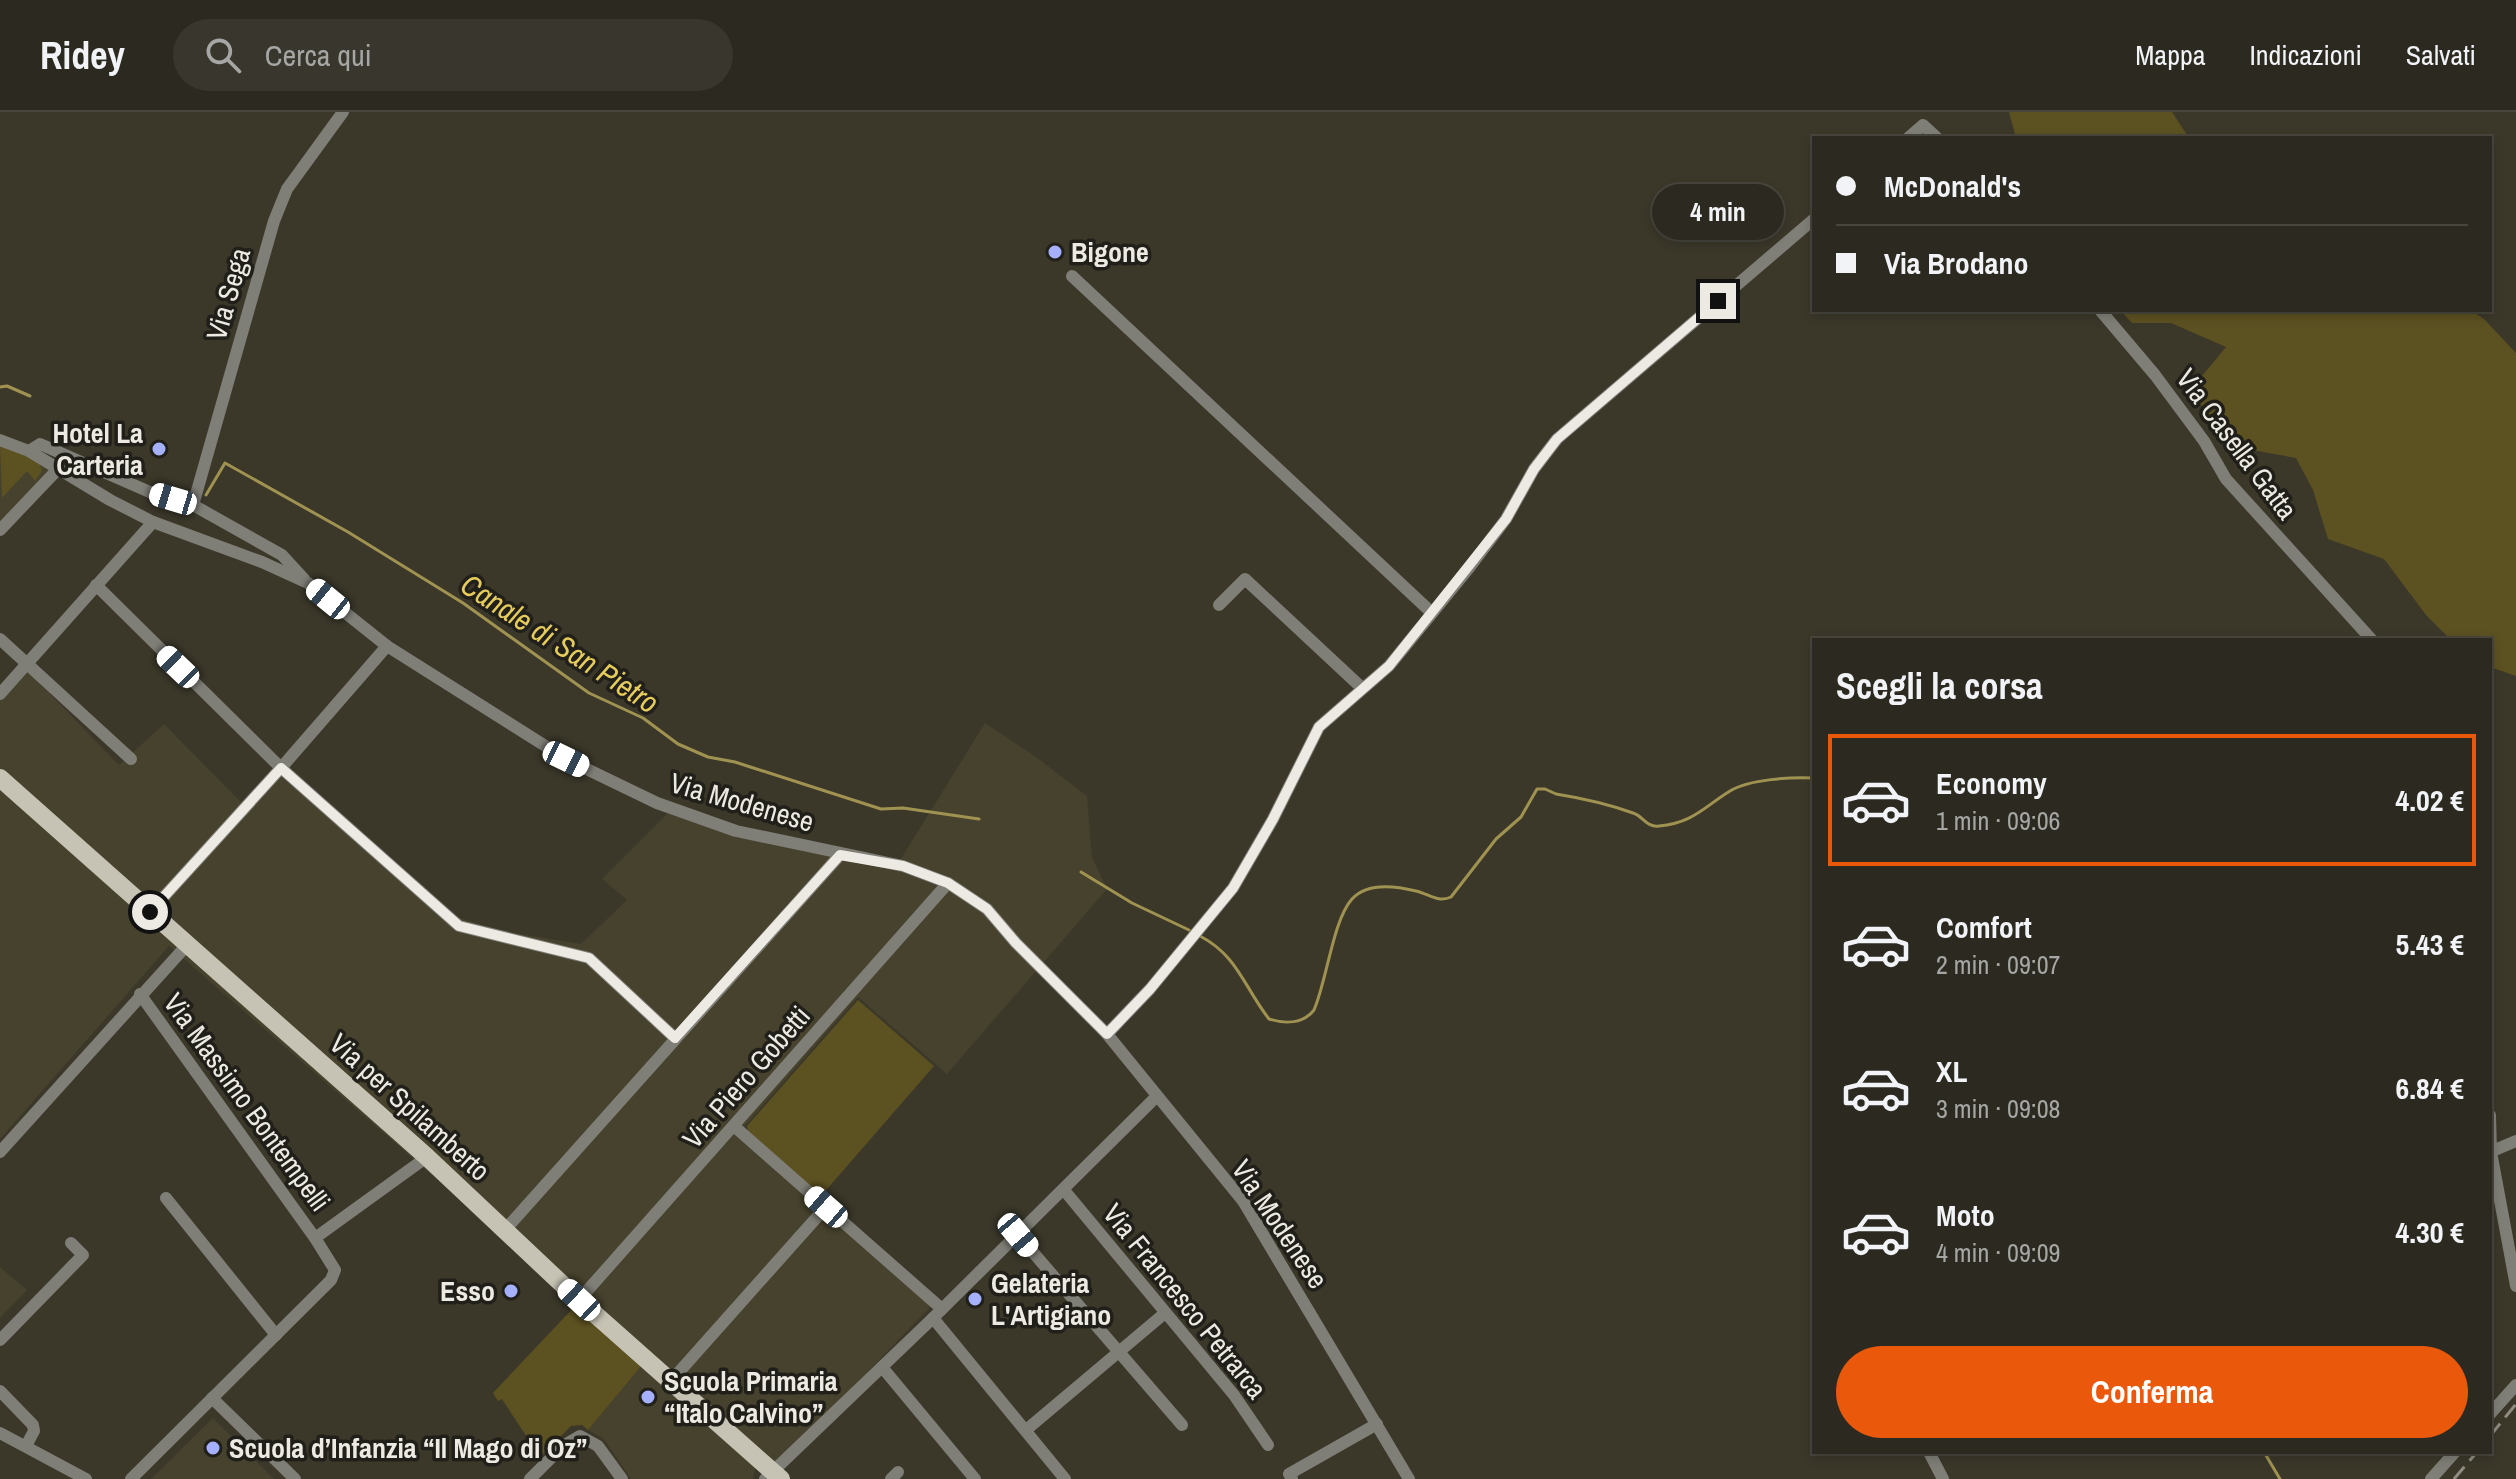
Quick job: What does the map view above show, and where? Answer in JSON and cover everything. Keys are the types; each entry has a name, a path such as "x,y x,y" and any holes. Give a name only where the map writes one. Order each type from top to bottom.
{"main road":[{"name":"Via per Spilamberto","path":"0,778 427,1157 773,1477"}],"street":[{"name":"Via Sega","path":"193,505 274,221 287,189 343,112"},
{"path":"1910,136 1923,125 1935,136"},
{"path":"1107,1034 1196,935 1233,888 1273,819 1319,727 1389,666 1506,519 1534,469 1557,439 1812,221"},
{"path":"1072,276 1431,612"},
{"name":"Via Casella Gatta","path":"2102,312 2155,375 2204,441 2226,479 2370,638"},
{"name":"Via Modenese","path":"0,440 29,451 153,522 262,562 308,583 387,646 566,759 657,803 736,831 903,866 948,883 987,909 1016,943 1107,1034 1243,1201 1409,1479"},
{"path":"29,451 40,444 152,493 193,505 282,555 308,583"},
{"path":"0,530 59,468"},
{"path":"0,694 153,522"},
{"path":"1219,605 1245,579 1362,688"},
{"path":"96,585 281,768 459,926 589,958 675,1038"},
{"path":"0,639 131,759"},
{"path":"150,912 387,646"},
{"path":"504,1231 840,855"},
{"name":"Via Piero Gobetti","path":"579,1300 948,883"},
{"path":"0,1152 187,945"},
{"name":"Via Massimo Bontempelli","path":"131,1479 334,1274 333,1265 315,1238 140,994"},
{"path":"773,1477 1156,1097"},
{"path":"735,1127 826,1207 937,1313 1065,1479"},
{"path":"2492,1152 2516,1141"},
{"name":"Via Massimo Bontempelli","path":"315,1238 427,1157"},
{"path":"2492,1157 2516,1286"},
{"name":"Via Francesco Petrarca","path":"1064,1190 1234,1395 1268,1445"},
{"path":"166,1198 276,1335"},
{"path":"671,1381 826,1207"},
{"path":"1018,1235 1182,1425"},
{"path":"0,1340 83,1255 71,1243"},
{"path":"1026,1430 1165,1313"},
{"path":"882,1367 975,1479"},
{"path":"2492,1412 2516,1385"},
{"path":"0,1391 33,1425 34,1431 26,1446"},
{"path":"212,1398 295,1479"},
{"path":"1292,1479 1289,1474 1377,1424"},
{"path":"0,1433 86,1479"},
{"path":"530,1479 563,1446 580,1436 598,1446 622,1479"},
{"path":"1930,1454 1943,1479"},
{"path":"2431,1479 2453,1454"}],"shaded area":[{"path":"2009,112 2172,112 2188,136 2015,136"},
{"path":"2122,312 2473,312 2484,319 2516,353 2516,676 2492,668 2492,638 2449,638 2426,615 2384,559 2328,539 2313,490 2296,458 2258,451 2226,450 2192,388 2226,347 2171,323 2132,323"},
{"path":"0,435 59,465 0,527"},
{"path":"0,444 39,461 42,471 35,481 27,471 2,498"},
{"path":"24,667 119,765 164,724 244,805 280,776 446,913 495,930 581,944 627,900 602,879 671,810 897,865 985,723 1036,757 1087,796 1092,857 1107,889 947,1074 858,997 743,1128 938,1299 772,1471 169,946 0,1139 0,694"},
{"path":"858,1000 934,1066 821,1196 748,1131 747,1126"},
{"path":"0,1267 27,1290 0,1318"},
{"path":"576,1305 643,1364 588,1430 582,1425 571,1426 540,1457 502,1399 498,1401 493,1393"},
{"name":"Scuola Primaria “Italo Calvino”","path":"643,1364 756,1465 753,1479 631,1479 603,1438 588,1430"},
{"name":"Scuola d’Infanzia “Il Mago di Oz”","path":"213,1418 274,1479 151,1479"}],"waterway":[{"name":"Canale di San Pietro","path":"0,387 7,386 30,396"},
{"name":"Canale di San Pietro","path":"206,495 225,463 348,532 463,603 589,693 643,718 678,744 708,757 735,762 881,809 903,808 979,819"},
{"name":"Canale di San Pietro","path":"1200,936 1232,963 1269,1019 1281,1022 1299,1020 1314,1010 1335,935 1352,899 1366,890 1382,887 1408,889 1438,899 1451,897 1496,839 1521,817 1537,789 1614,807 1659,826 1690,818 1738,787 1759,781 1812,778"},
{"name":"Canale di San Pietro","path":"1081,872 1132,903 1189,930"},
{"name":"Canale di San Pietro","path":"2265,1454 2280,1479"}],"railway":[{"path":"2492,1434 2516,1404"},
{"path":"2454,1479 2475,1454"}],"place":[{"name":"Bigone","path":"1055,252"},
{"name":"Hotel La Carteria","path":"159,449"},
{"name":"Esso","path":"511,1291"},
{"name":"Gelateria L'Artigiano","path":"975,1299"},
{"name":"Scuola Primaria “Italo Calvino”","path":"648,1397"},
{"name":"Scuola d’Infanzia “Il Mago di Oz”","path":"213,1448"}],"route":[{"path":"150,912 281,768 459,926 589,958 675,1038 840,855 903,866 948,883 987,909 1016,943 1107,1034 1150,989 1233,888 1273,819 1319,727 1389,666 1506,519 1534,469 1557,439 1718,301"}]}
